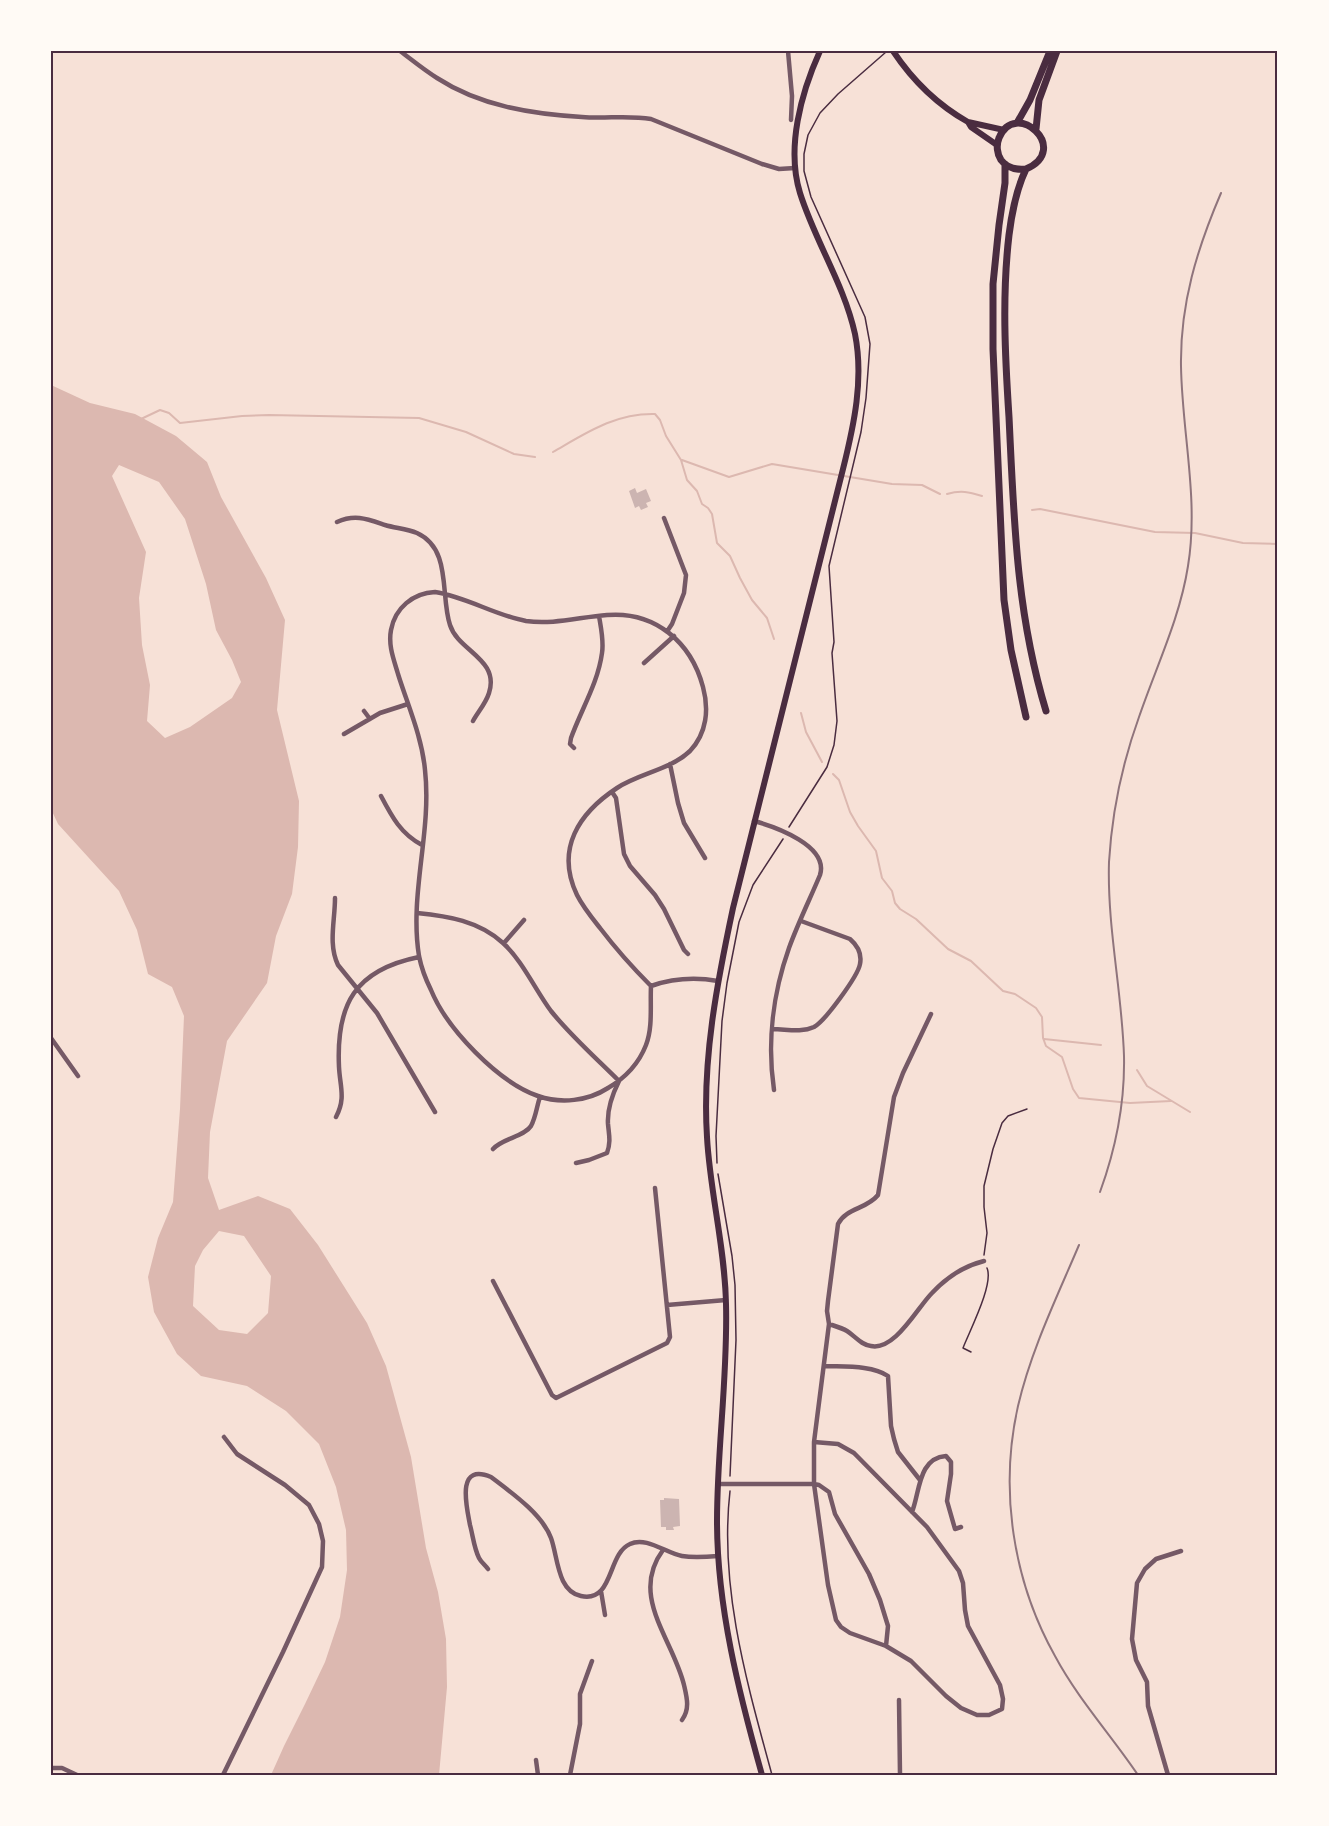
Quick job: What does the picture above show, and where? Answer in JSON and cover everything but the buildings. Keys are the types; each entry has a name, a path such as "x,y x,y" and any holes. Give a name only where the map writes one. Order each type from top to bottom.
{"highway":[{"path":"1026,169 1015,169 1005,164 999,157 997,145 1004,130 1017,123 1030,100 1050,51"},
{"path":"1036,129 1039,99 1057,51"},
{"path":"1017,123 1036,129 1042,139 1043,150 1038,161 1026,169 1016,191 1008,243 1005,357 1019,581 1029,646 1046,711"},
{"path":"1005,164 1005,183 994,274 993,349 1004,600 1011,650 1026,717"}],"main road":[{"path":"762,1775 730,1644 718,1556 718,1484 726,1300 722,1246 708,1149 706,1075 718,981 733,908 850,441 858,386 857,354 850,316 803,200 795,168 802,101 820,51"},
{"path":"895,53 918,84 933,98 997,145"},
{"path":"968,122 1004,130"}],"street":[{"path":"400,51 437,78 491,104 563,116 639,116 762,164 779,169 795,168"},
{"path":"788,51 792,96 791,120"},
{"path":"336,522 346,518 362,517 418,534 431,544 441,563 450,628 481,658 489,674 489,692 473,721"},
{"path":"664,518 687,575 684,593 668,630"},
{"path":"426,593 446,594 502,615 528,621 560,621 630,615 668,630 688,652 699,674 705,696 706,715 703,730 696,744 683,757 620,786 590,810 575,830 569,853 571,876 582,904 617,950 651,986 647,1043 636,1064 619,1082 601,1093 577,1100 560,1100 540,1096 529,1092 506,1077 459,1036 431,990 419,957 417,913 425,817 426,770 420,742 392,654 390,638 393,625 398,613 411,599 426,593"},
{"path":"574,748 570,744 571,738 594,682 602,655 599,616"},
{"path":"644,663 674,636"},
{"path":"344,734 380,713 408,704"},
{"path":"364,711 370,719"},
{"path":"670,764 684,823 705,858"},
{"path":"612,792 616,798 624,854 630,866 656,895 679,942 688,954"},
{"path":"381,796 406,835 422,845"},
{"path":"754,822 786,833 809,847 821,862 820,875 784,965 776,998 772,1029 771,1070 774,1090"},
{"path":"335,898 332,945 334,957 387,1028 435,1112"},
{"path":"417,913 463,920 482,928 504,943 554,1014 619,1082"},
{"path":"504,943 525,920"},
{"path":"772,1029 798,1030 814,1026 831,1009 860,967 861,957 858,948 850,939 801,921"},
{"path":"336,1117 343,1097 339,1069 341,1022 347,1007 357,988 366,979 393,963 419,957"},
{"path":"651,986 691,978 718,981"},
{"path":"814,1443 832,1442 849,1449 912,1512 937,1540 959,1571 963,1584 968,1626 1000,1685 1003,1699 1002,1709 989,1715 977,1715 961,1708 911,1661 886,1646 854,1635 841,1627 834,1613 814,1484 814,1443 830,1324 827,1311 837,1229 840,1220 845,1215 869,1203 878,1195 894,1097 931,1014"},
{"path":"51,1038 78,1076"},
{"path":"576,1163 607,1153 610,1144 608,1124 610,1102 619,1082"},
{"path":"493,1149 498,1143 528,1129 540,1096"},
{"path":"493,1281 552,1395 556,1398 667,1343 670,1336 655,1188"},
{"path":"830,1324 845,1330 866,1345 874,1347 884,1345 906,1326 918,1308 948,1279 972,1264 984,1261"},
{"path":"667,1305 726,1300"},
{"path":"824,1366 873,1370 888,1376 894,1439 898,1452 920,1480"},
{"path":"223,1775 322,1566 319,1524 309,1505 285,1485 237,1454 224,1437"},
{"path":"912,1512 923,1471 933,1460 946,1456 951,1462 946,1501 955,1529 962,1527"},
{"path":"488,1569 480,1561 476,1552 465,1501 464,1490 467,1482 472,1476 478,1474 491,1477 545,1525 565,1586 577,1595 587,1597 601,1591 623,1548 631,1543 647,1543 675,1554 691,1557 718,1556"},
{"path":"718,1484 814,1484 825,1488 829,1492 835,1514 880,1600 888,1626 886,1646"},
{"path":"663,1550 651,1570 650,1593 661,1632 674,1654 685,1689 687,1707 682,1720"},
{"path":"1168,1775 1148,1706 1147,1682 1136,1660 1132,1639 1137,1583 1145,1569 1156,1559 1181,1551"},
{"path":"601,1591 605,1615"},
{"path":"570,1775 580,1724 580,1694 592,1661"},
{"path":"898,1700 900,1775"},
{"path":"536,1760 538,1775"},
{"path":"51,1768 62,1768 76,1775"}],"path":[{"path":"719,1068 723,1010 741,914 753,885 827,767 834,745 837,721 829,566 861,432 870,344 863,311 840,264 809,190 804,171 806,140 810,129 826,106 886,51"},
{"path":"971,1352 963,1348 988,1286 989,1272 984,1261 987,1233 984,1186 1002,1124 1008,1116 1027,1109"},
{"path":"730,1491 727,1520 728,1556 735,1615 750,1691 772,1775"}],"shaded area":[{"path":"51,385 90,403 135,414 176,436 207,462 221,497 266,578 285,620 277,710 299,801 298,847 292,894 276,936 267,983 227,1041 210,1132 208,1178 219,1210 258,1196 290,1209 318,1245 367,1323 386,1366 411,1457 426,1548 438,1592 446,1639 447,1687 439,1775 271,1775 325,1662 340,1617 347,1570 346,1530 336,1487 319,1444 286,1411 247,1386 201,1376 177,1354 154,1312 148,1277 158,1238 173,1202 184,1016 172,987 148,974 137,930 119,891 58,824 51,809","holes":["119,465 159,482 185,519 206,584 216,630 241,682 232,698 190,727 165,738 147,721 150,685 142,645 139,598 146,552 112,476","219,1231 244,1236 271,1276 268,1313 247,1334 219,1330 193,1306 195,1266 203,1250"]}],"waterway":[{"path":"141,419 160,410 169,413 180,423 269,415 419,418 466,432 514,454 535,457"},
{"path":"553,452 601,425 627,417 655,414 681,460 687,480 697,491 702,504 712,514 717,543 730,556 752,600 767,618 774,639"},
{"path":"682,460 729,477 772,464 892,484 922,485 940,494"},
{"path":"947,494 965,492 982,496"},
{"path":"1032,510 1040,509 1155,532 1195,533 1243,543 1278,544"},
{"path":"801,713 806,732 822,762"},
{"path":"833,774 839,780 850,812 876,851 882,878 892,891 895,903 948,949 971,961 1003,991 1015,994 1036,1008 1042,1017 1043,1038 1046,1046 1062,1057 1073,1089 1079,1098 1130,1103 1171,1101"},
{"path":"1044,1039 1101,1045"},
{"path":"1137,1070 1147,1086 1190,1112"}],"railway":[{"path":"1100,1192 1111,1159 1118,1125 1124,1074 1123,1032 1109,886 1113,825 1128,752 1173,623 1188,566 1192,516 1182,391 1181,343 1192,277 1204,235 1221,193"},
{"path":"1079,1245 1053,1304 1023,1385 1012,1438 1010,1502 1020,1566 1041,1627 1064,1672 1138,1775"}]}
